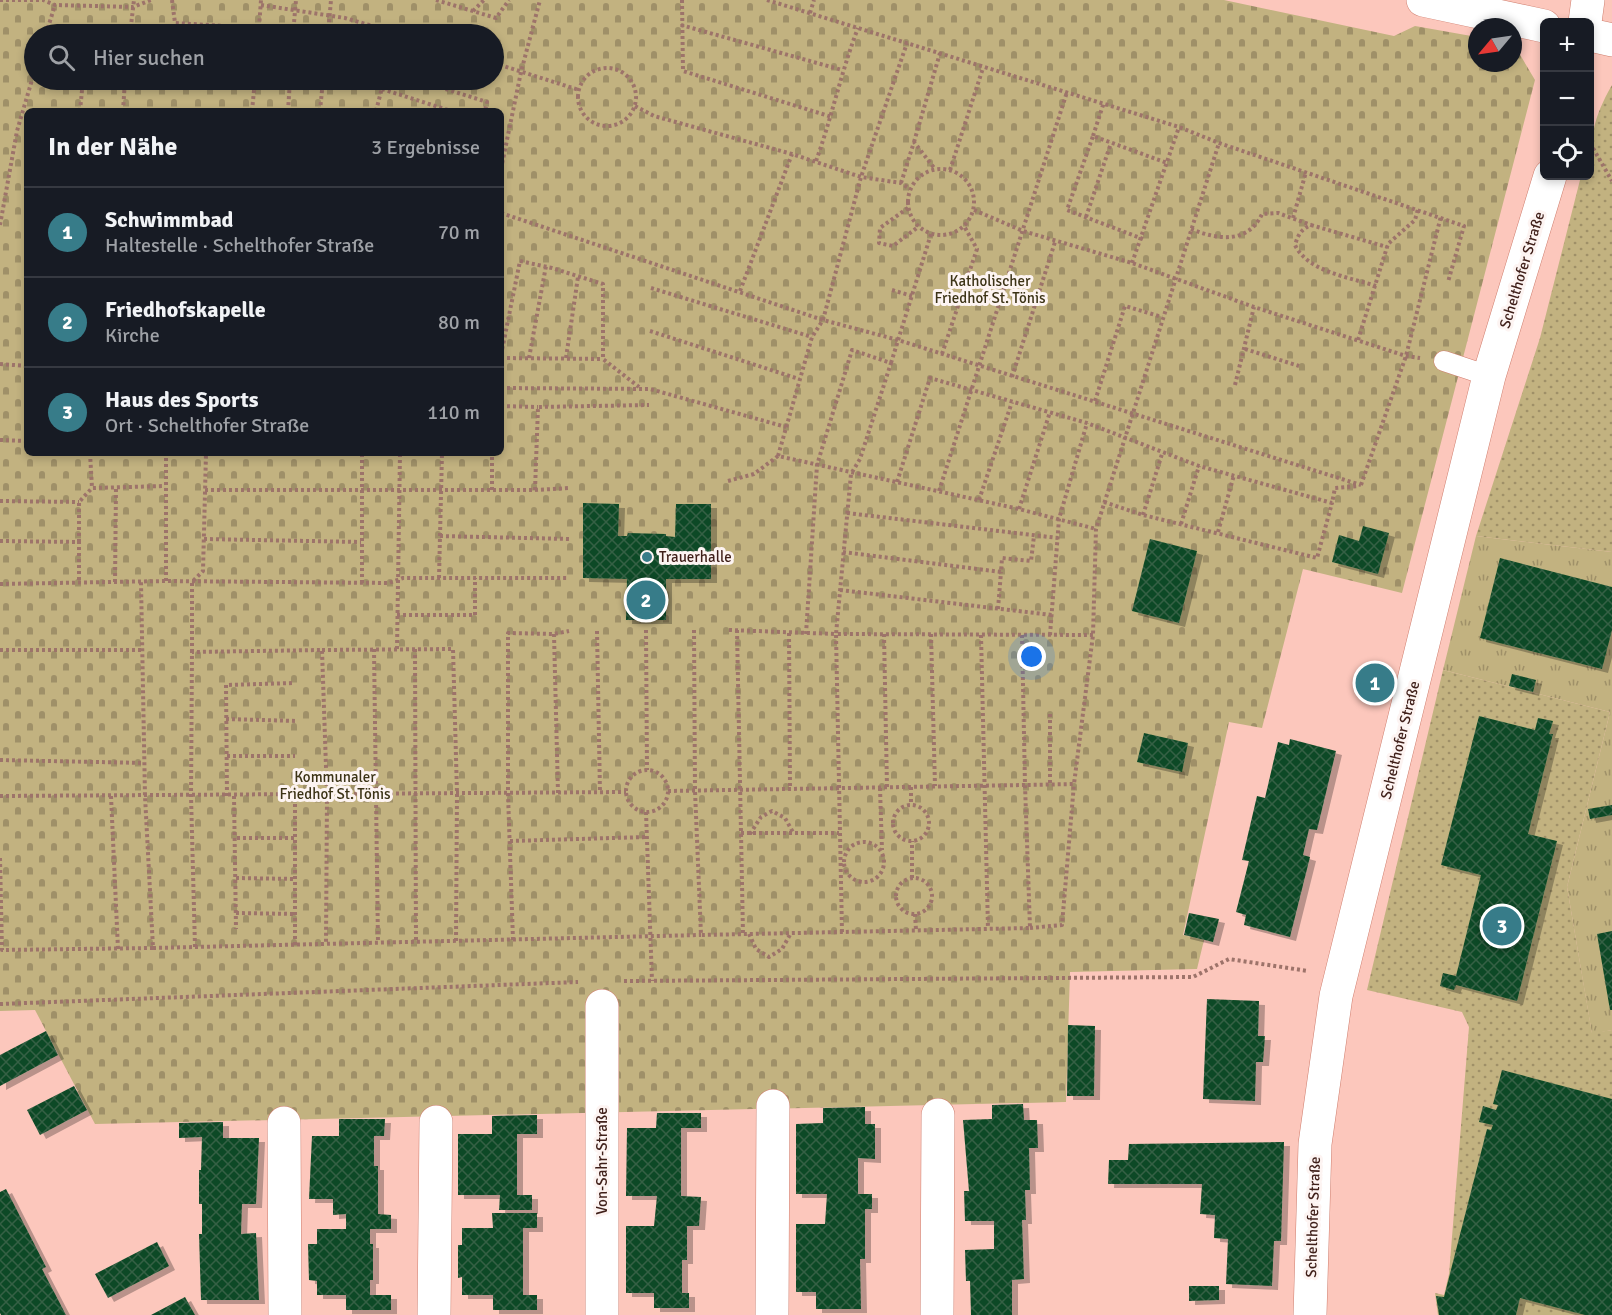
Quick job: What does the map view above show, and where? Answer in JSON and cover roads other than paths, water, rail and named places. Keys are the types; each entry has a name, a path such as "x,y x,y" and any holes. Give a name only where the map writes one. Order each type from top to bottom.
{"street":[{"path":"1423,0 1540,25"},
{"path":"1586,18 1588,0"},
{"path":"1594,36 1612,40"},
{"name":"Schelthofer Straße","path":"1310,1315 1315,1144 1341,976 1490,376 1549,180"},
{"name":"Von-Sahr-Straße","path":"596,994 602,1315"},
{"path":"772,1315 773,1106"},
{"path":"937,1315 938,1114"},
{"path":"434,1315 436,1122"},
{"path":"284,1123 285,1315"}],"lane":[{"path":"1444,361 1490,376"}],"place":[{"name":"Trauerhalle","path":"647,557"},
{"name":"Friedhofskapelle","path":"646,600"},
{"name":"Schwimmbad","path":"1375,683"},
{"name":"Haus des Sports","path":"1502,926"}],"park label":[{"name":"Katholischer Friedhof St. Tönis","path":"990,290"},
{"name":"Kommunaler Friedhof St. Tönis","path":"335,786"}]}
